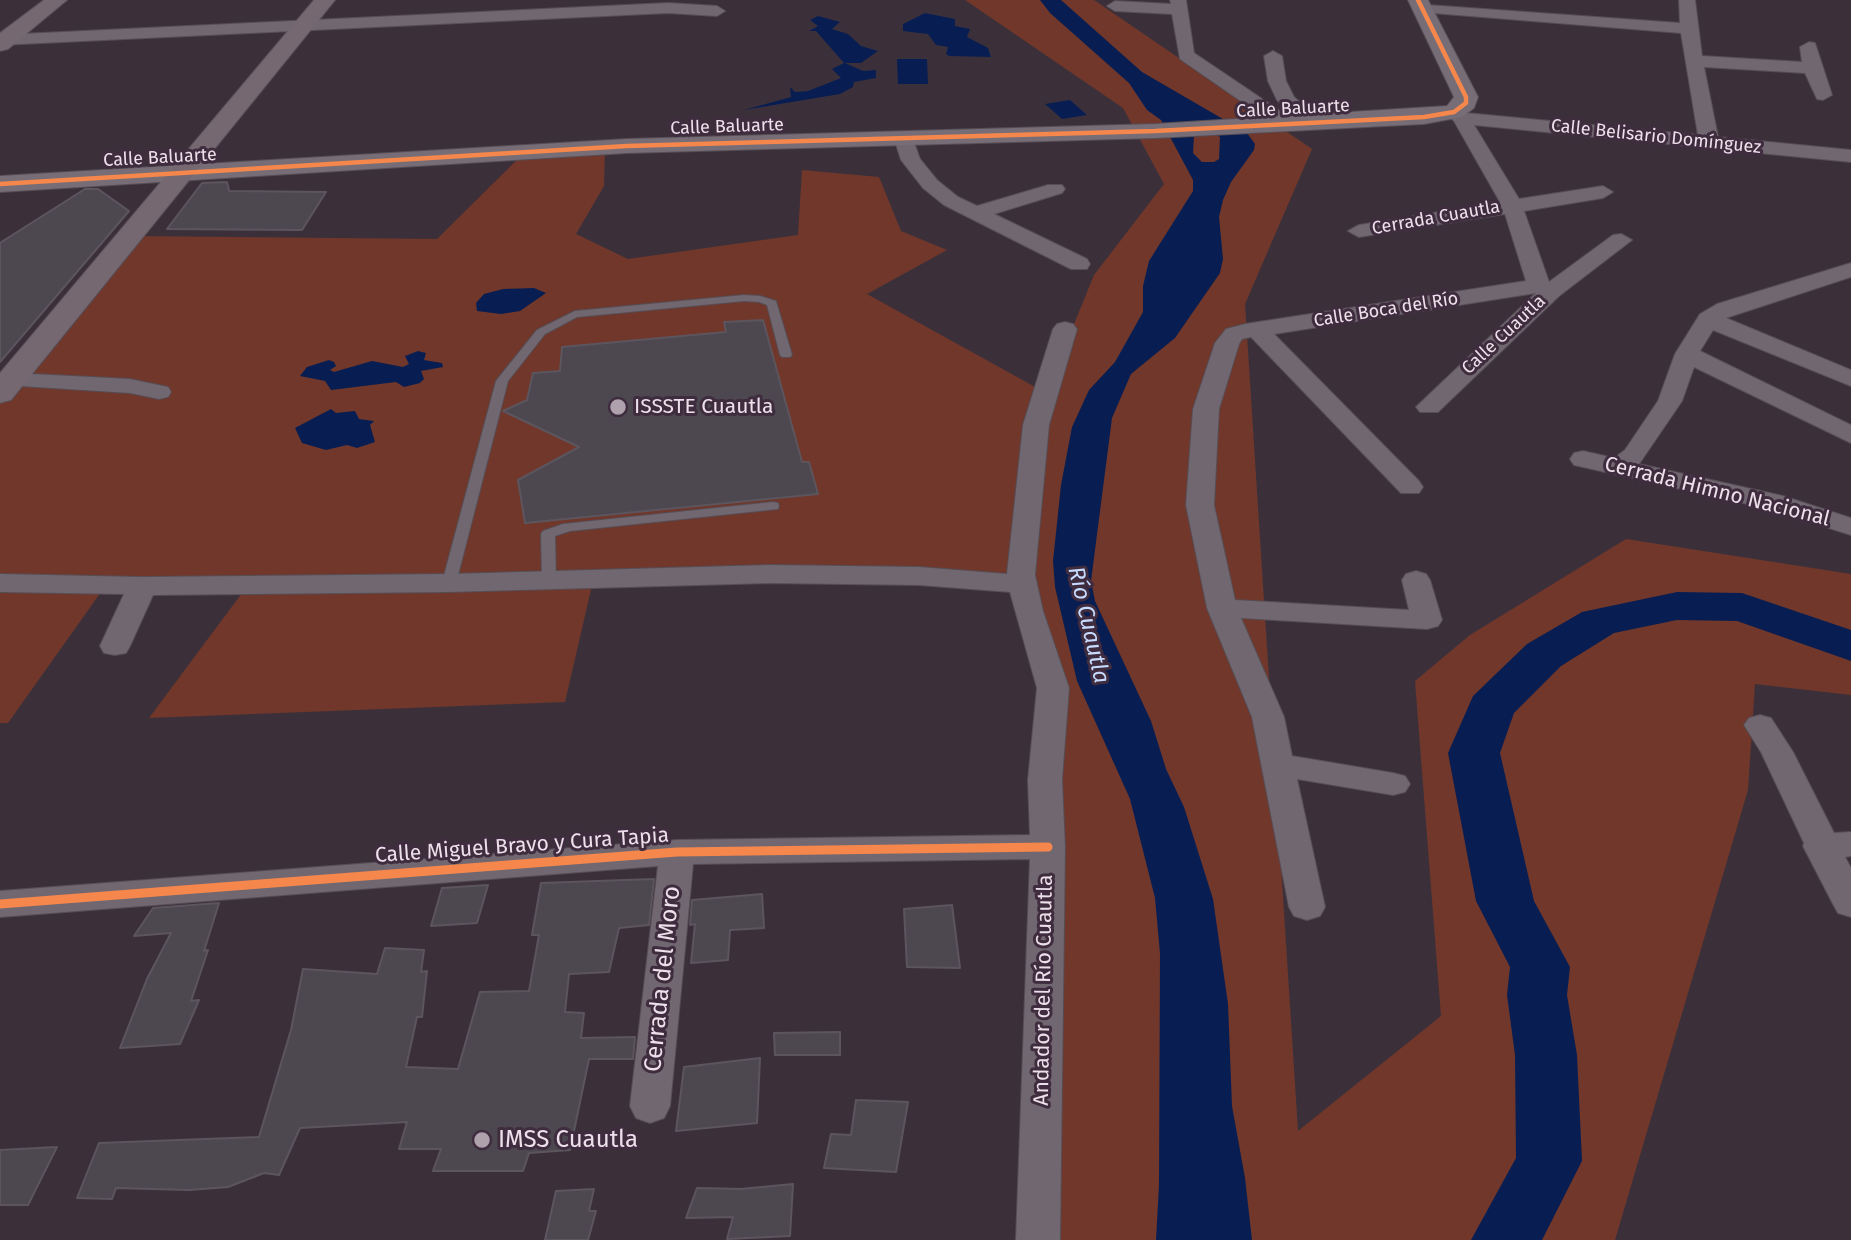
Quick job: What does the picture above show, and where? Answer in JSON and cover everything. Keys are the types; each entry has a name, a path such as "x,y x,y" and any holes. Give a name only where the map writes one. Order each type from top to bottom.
{"main road":[{"path":"2,42 57,0"},
{"path":"3,390 179,173 325,0"}],"street":[{"path":"1584,0 1601,30"},
{"path":"1687,0 1689,29 1709,142"},
{"path":"2,42 302,27 573,7 668,4 716,11"},
{"path":"1115,6 1179,4 1186,55 1288,125"},
{"path":"1419,4 1601,30 1689,29"},
{"path":"1419,4 1466,97 1466,103 1458,115"},
{"path":"1808,47 1812,68 1823,95"},
{"path":"1273,56 1277,81 1286,100 1313,124"},
{"path":"1695,61 1812,68"},
{"name":"Calle Baluarte","path":"0,184 626,146 1155,131 1458,115"},
{"name":"Calle Belisario Domínguez","path":"1458,115 1851,156"},
{"name":"Calle Cuautla","path":"1429,407 1545,289 1512,205 1458,115"},
{"path":"904,138 911,160 930,184 951,201 1079,264"},
{"path":"976,213 1055,189"},
{"name":"Cerrada Cuautla","path":"1359,231 1603,192"},
{"path":"1545,289 1621,240"},
{"path":"1621,466 1634,455 1670,401 1687,354 1708,319 1725,309 1851,270"},
{"name":"Calle Boca del Río","path":"1246,332 1545,289"},
{"path":"1708,319 1851,379"},
{"name":"Andador del Río Cuautla","path":"1038,1240 1048,847 1045,780 1053,688 1021,584 1037,425 1065,329"},
{"path":"1307,907 1268,717 1222,608 1200,505 1206,409 1227,343 1246,332 1410,487"},
{"path":"1687,354 1851,435"},
{"path":"3,390 130,386 159,392"},
{"name":"Cerrada Himno Nacional","path":"1583,459 1773,502 1851,527"},
{"path":"0,583 142,586 549,582 770,574 919,576 1021,584"},
{"path":"1222,608 1427,620 1416,580"},
{"path":"114,646 142,586"},
{"path":"1760,725 1836,845 1851,904"},
{"path":"1278,765 1393,784"},
{"name":"Calle Miguel Bravo y Cura Tapia","path":"0,904 677,852 1048,847"},
{"name":"Cerrada del Moro","path":"650,1106 677,852"}],"lane":[{"path":"449,583 502,381 541,332 575,314 744,298 760,299 772,303 786,355"},
{"path":"549,582 548,534 568,527 773,506"}],"shaded area":[{"path":"965,0 1094,0 1312,149 1245,304 1298,1131 1441,1016 1415,681 1470,635 1626,539 1851,574 1851,695 1755,684 1748,790 1615,1240 1044,1240 1050,724 1021,575 593,581 565,702 149,718 248,585 106,585 8,723 0,723 0,390 129,236 437,239 525,152 605,147 604,186 576,234 628,259 798,235 802,170 879,177 901,231 947,250 867,294 1046,393 1094,275 1164,184 1123,108"}],"water":[{"name":"Río Cuautla","path":"1040,0 1061,0 1142,72 1247,133 1255,144 1254,150 1231,182 1223,200 1219,217 1223,259 1220,273 1175,338 1131,374 1112,418 1091,581 1095,601 1151,721 1166,769 1184,807 1213,899 1228,1004 1232,1106 1245,1178 1252,1240 1156,1240 1159,1185 1160,953 1155,898 1130,799 1077,681 1055,587 1053,561 1061,485 1072,427 1089,390 1115,362 1143,312 1143,286 1149,261 1193,191 1193,180 1161,120 1147,110 1129,83 1050,13","holes":["1212,132 1220,137 1219,159 1214,162 1202,162 1193,153 1194,135"]},
{"path":"925,13 955,19 955,26 970,29 967,37 988,48 991,57 949,56 946,54 948,47 936,45 928,34 903,31 903,24"},
{"path":"818,16 840,22 832,29 848,34 861,46 878,51 861,63 845,63 863,71 876,70 876,78 854,82 853,87 840,94 744,110 791,97 790,87 795,92 808,91 841,78 832,69 844,63 816,31 809,31 818,26 810,20"},
{"path":"897,59 927,59 928,84 898,84"},
{"path":"1070,100 1087,115 1062,119 1045,104"},
{"path":"534,288 546,293 520,311 501,314 477,311 476,303 484,294 503,289"},
{"path":"418,351 426,353 424,360 442,363 443,367 421,371 424,379 420,383 404,387 396,382 331,390 325,381 300,376 307,367 329,360 336,366 330,370 334,372 372,361 403,367 409,364 405,356"},
{"path":"331,409 336,413 355,411 359,419 374,421 370,425 375,442 357,448 347,445 326,450 302,443 295,428"}],"building":[{"path":"227,182 229,191 326,192 302,230 167,229 202,183"},
{"path":"85,189 98,189 129,211 0,362 0,243"},
{"path":"763,320 802,462 809,462 818,494 525,523 518,480 579,447 503,411 527,400 533,373 560,371 562,347 726,332 724,322"},
{"path":"654,879 649,925 619,928 609,972 569,974 565,1012 584,1013 581,1038 635,1037 633,1059 589,1059 570,1150 529,1153 523,1171 433,1171 441,1149 399,1149 407,1122 300,1128 279,1175 264,1173 228,1187 189,1190 116,1188 112,1199 77,1198 99,1143 259,1137 291,1030 303,969 377,974 385,948 424,950 421,972 427,971 422,1017 417,1017 406,1067 458,1069 480,992 529,991 539,935 532,935 541,883"},
{"path":"488,885 477,923 431,926 442,888"},
{"path":"762,894 764,928 730,930 728,960 691,963 695,924 690,925 692,900"},
{"path":"219,903 204,951 208,950 191,1001 199,1000 180,1044 120,1048 147,979 171,933 134,936 153,908"},
{"path":"952,905 960,968 907,967 904,909"},
{"path":"840,1032 840,1055 775,1055 774,1033"},
{"path":"760,1058 757,1123 676,1131 684,1067"},
{"path":"856,1100 908,1102 896,1172 824,1168 831,1134 851,1135"},
{"path":"57,1147 28,1205 0,1205 0,1150"},
{"path":"793,1184 790,1236 727,1239 733,1217 686,1218 697,1188 741,1189"},
{"path":"594,1189 589,1211 596,1211 588,1240 545,1240 556,1191"}],"waterway":[{"path":"1506,1240 1549,1161 1546,1055 1537,995 1540,967 1505,901 1474,753 1491,707 1544,655 1599,622 1677,606 1742,607 1851,646"}],"cycle path":[{"path":"0,184 627,146 1155,131 1424,117 1454,112 1466,103 1466,97 1418,0"},
{"path":"0,904 677,852 1048,847"}],"place":[{"name":"ISSSTE Cuautla","path":"618,407"},
{"name":"IMSS Cuautla","path":"482,1140"}]}
